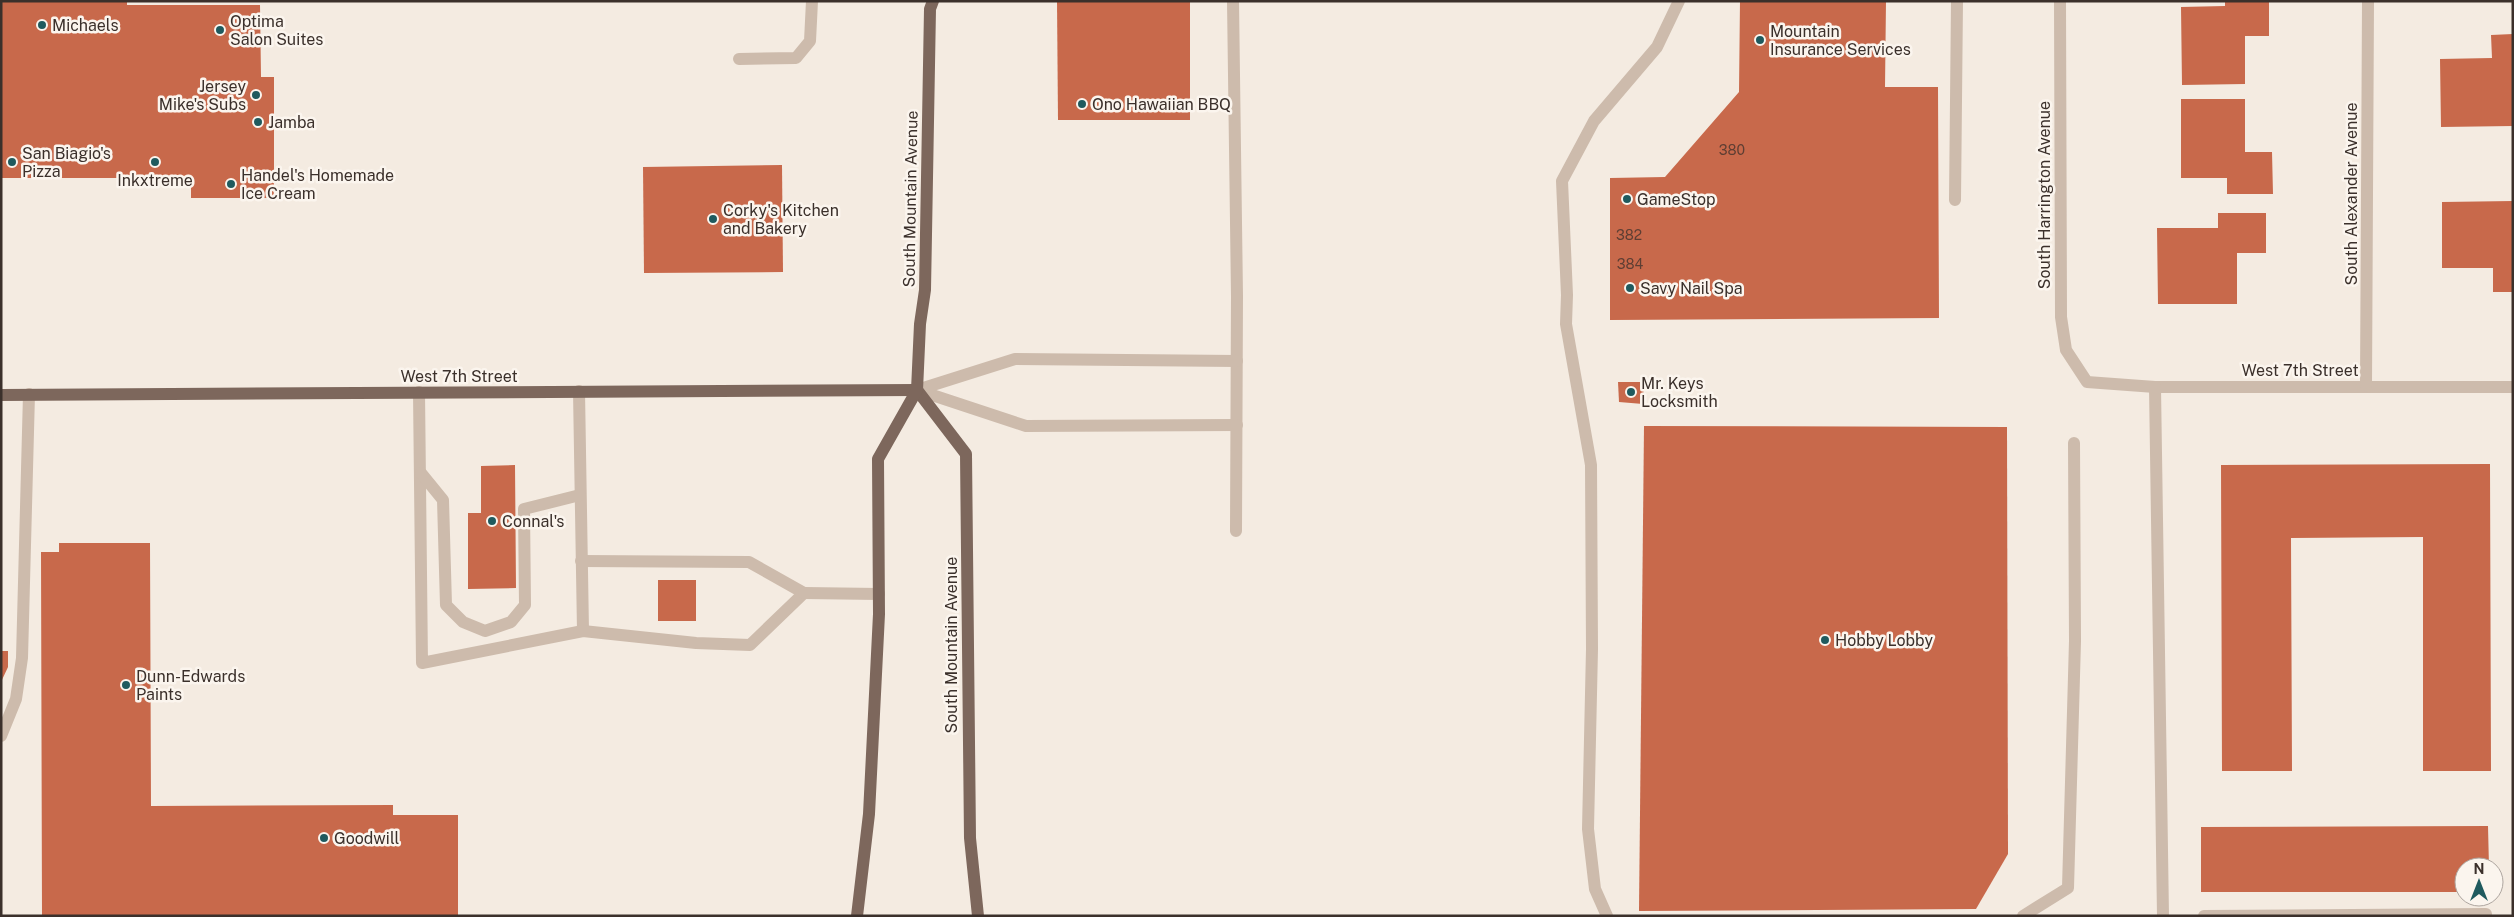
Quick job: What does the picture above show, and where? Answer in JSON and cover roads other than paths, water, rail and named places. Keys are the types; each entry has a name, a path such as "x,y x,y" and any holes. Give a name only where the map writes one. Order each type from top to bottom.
{"main road":[{"name":"South Mountain Avenue","path":"856,916 868,814 879,594 878,459 917,390 920,324 925,290 929,4"},
{"name":"South Mountain Avenue","path":"917,390 966,454 970,838 978,916"},
{"name":"West 7th Street","path":"1,395 917,390"}],"street":[{"path":"740,59 796,58 810,41 812,1"},
{"path":"1233,1 1238,360 1236,531"},
{"path":"1607,916 1595,889 1588,829 1592,649 1591,465 1566,324 1567,294 1562,181 1594,121 1657,47 1679,1"},
{"path":"1955,200 1957,1"},
{"name":"South Harrington Avenue","path":"2060,1 2060,317 2066,350 2087,382"},
{"name":"South Alexander Avenue","path":"2366,386 2368,1"},
{"path":"917,390 1015,359 1238,360"},
{"name":"West 7th Street","path":"2087,382 2155,387 2513,387"},
{"path":"2155,387 2163,916"},
{"path":"917,390 1026,426 1238,425"},
{"path":"420,392 422,663 583,631 696,644 750,645 804,593"},
{"path":"579,392 583,631"},
{"path":"1,736 16,699 22,658 29,394"},
{"path":"2023,916 2068,888 2075,641 2074,443"},
{"path":"421,473 443,500 446,605 463,622 485,631 511,622 525,605 524,509 580,495"},
{"path":"581,561 749,562 804,593 879,594"},
{"path":"2204,916 2486,914"}],"place":[{"name":"Michaels","path":"42,25"},
{"name":"Optima Salon Suites","path":"220,30"},
{"name":"Mountain Insurance Services","path":"1760,40"},
{"name":"Jersey Mike's Subs","path":"256,95"},
{"name":"Ono Hawaiian BBQ","path":"1082,104"},
{"name":"Jamba","path":"258,122"},
{"name":"San Biagio's Pizza","path":"12,162"},
{"name":"Inkxtreme","path":"155,162"},
{"name":"Handel's Homemade Ice Cream","path":"231,184"},
{"name":"GameStop","path":"1627,199"},
{"name":"Corky's Kitchen and Bakery","path":"713,219"},
{"name":"Savy Nail Spa","path":"1630,288"},
{"name":"Mr. Keys Locksmith","path":"1631,392"},
{"name":"Connal's","path":"492,521"},
{"name":"Hobby Lobby","path":"1825,640"},
{"name":"Dunn-Edwards Paints","path":"126,685"},
{"name":"Goodwill","path":"324,838"}]}
